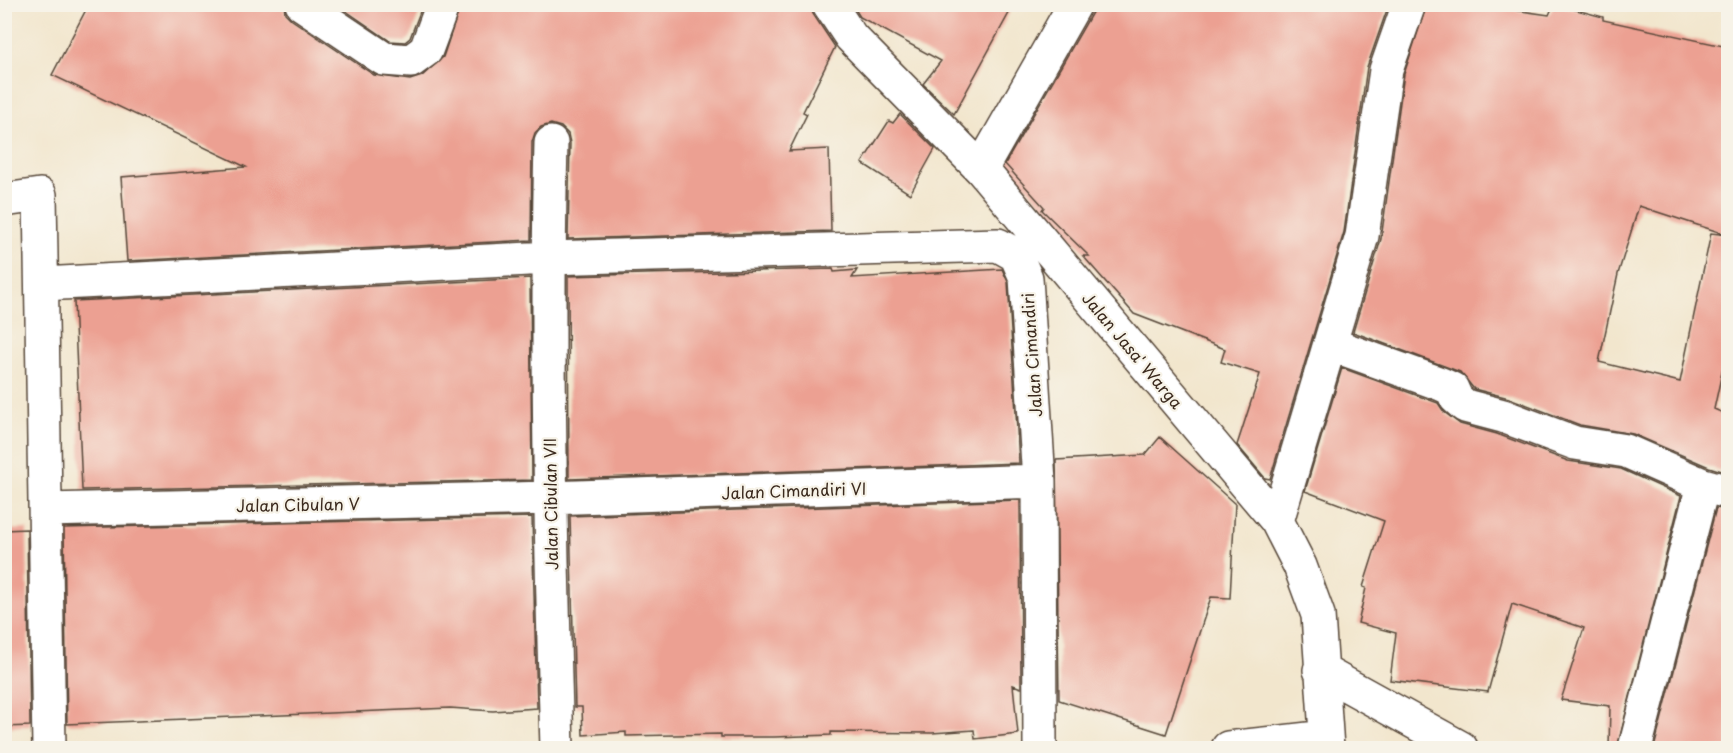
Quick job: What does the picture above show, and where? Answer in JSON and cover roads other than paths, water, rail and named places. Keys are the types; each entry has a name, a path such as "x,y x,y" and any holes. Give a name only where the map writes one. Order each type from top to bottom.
{"street":[{"path":"302,4 384,59 411,61 426,50 443,4"},
{"name":"Jalan Jasa' Warga","path":"829,4 851,37 981,170 1277,521 1300,566 1318,615 1326,743"},
{"path":"981,170 1075,4"},
{"path":"1277,521 1362,236 1386,70 1409,4"},
{"name":"Jalan Cibulan VII","path":"551,143 548,258 549,498 557,748"},
{"path":"4,200 40,195 49,748"},
{"name":"Jalan Cimandiri","path":"42,284 239,265 998,244 1016,255 1026,278 1039,481 1040,748"},
{"path":"1330,344 1452,389 1456,398 1465,406 1503,416 1575,443 1626,451 1716,489 1635,748"},
{"name":"Jalan Cimandiri VI","path":"549,498 1039,481"},
{"name":"Jalan Cibulan V","path":"46,510 549,498"},
{"path":"1320,670 1461,748"},
{"path":"1228,748 1326,743"}]}
